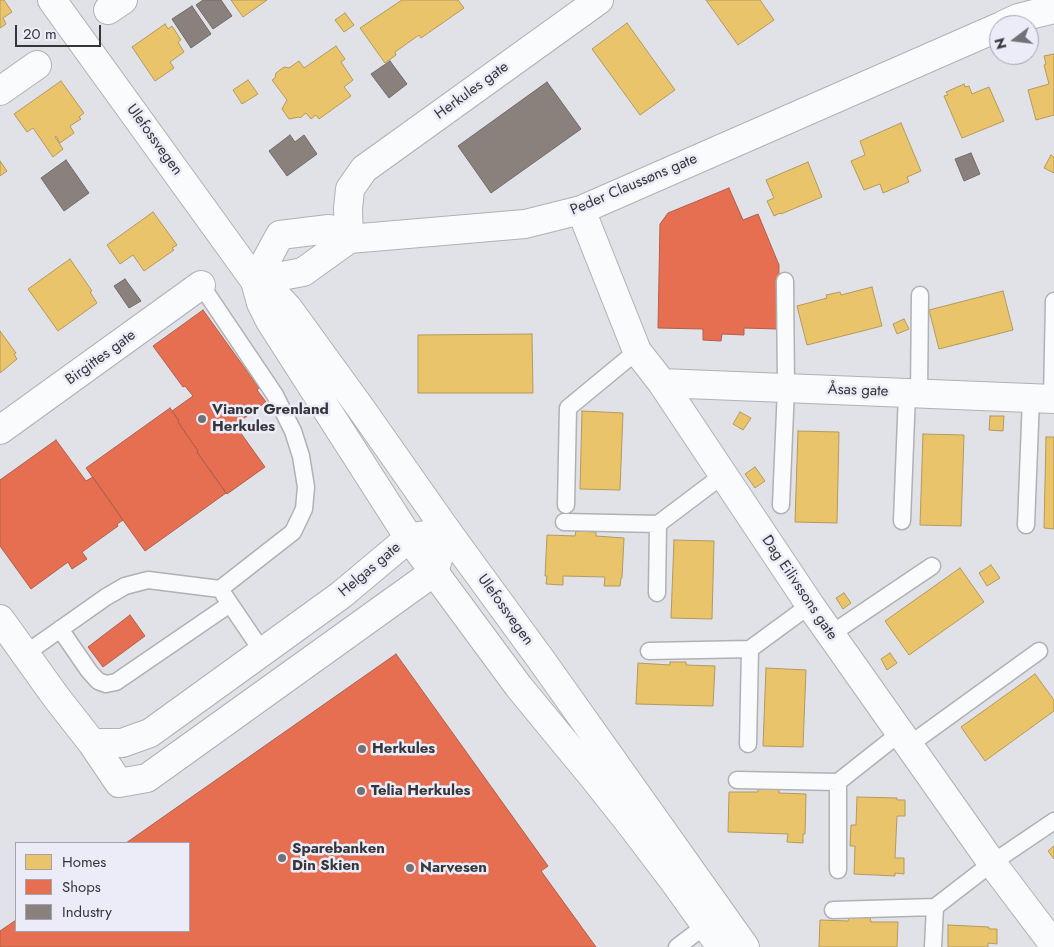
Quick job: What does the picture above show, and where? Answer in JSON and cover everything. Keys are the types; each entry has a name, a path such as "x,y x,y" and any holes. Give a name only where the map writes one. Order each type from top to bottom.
{"street":[{"name":"Ulefossvegen","path":"52,0 255,281 261,304 270,321 409,538 519,688 594,778 721,947"},
{"name":"Herkules gate","path":"349,239 348,209 350,189 364,169 600,0"},
{"name":"Peder Claussøns gate","path":"1025,15 1054,10"},
{"name":"Peder Claussøns gate","path":"349,239 525,224 581,210 989,27"},
{"path":"0,91 37,65"},
{"name":"Dag Eilivssons gate","path":"581,210 637,351 662,383 830,634 992,863 1054,945"},
{"path":"329,229 349,239 303,272 255,281 280,235 329,229"},
{"name":"Ulefossvegen","path":"255,281 274,293 288,308 745,947"},
{"name":"Birgittes gate","path":"0,430 201,285"},
{"name":"Åsas gate","path":"662,383 1046,398"},
{"path":"0,619 56,697 92,743 119,783 147,778 434,572 447,530"},
{"name":"Helgas gate","path":"92,743 122,743 150,733 341,595 409,538 447,530"}],"lane":[{"path":"781,505 786,388 785,282"},
{"path":"25,654 106,596 125,586 148,580 220,589 293,532 304,509 306,487 301,456 292,430 274,395 201,285"},
{"path":"902,521 920,295"},
{"path":"1026,525 1046,398 1054,301"},
{"path":"566,505 568,408 637,351"},
{"path":"564,522 658,524 724,475"},
{"path":"656,592 658,524"},
{"path":"830,634 932,566"},
{"path":"220,589 262,651"},
{"path":"60,628 89,672 98,681 106,684 116,682 230,604"},
{"path":"649,651 750,649 810,605"},
{"path":"748,744 750,649"},
{"path":"737,780 838,782 1039,651"},
{"path":"838,782 838,870"},
{"path":"832,910 935,907 992,863 1054,820"},
{"path":"933,947 935,907"},
{"path":"677,947 706,925"}],"building: Homes":[{"path":"0,0 4,0 12,12 3,18 6,24 0,28"},
{"path":"231,0 267,0 243,17"},
{"path":"402,0 458,0 464,8 421,38 419,35 395,52 396,55 385,63 360,28"},
{"path":"706,0 760,0 774,20 738,45"},
{"path":"345,13 354,25 344,32 335,20"},
{"path":"627,23 675,90 640,115 592,49"},
{"path":"165,24 168,29 172,26 181,40 178,42 184,52 170,62 174,68 155,81 132,47"},
{"path":"336,46 345,59 341,62 353,80 344,87 351,96 319,119 316,115 311,119 306,113 300,118 289,119 282,109 287,100 272,80 275,78 276,73 284,67 289,68 299,61 304,68"},
{"path":"1054,54 1054,115 1036,120 1028,90 1049,84 1044,65 1046,64 1044,56"},
{"path":"248,80 258,94 242,104 233,90"},
{"path":"61,81 84,113 79,117 81,119 70,126 74,133 60,143 55,137 63,149 53,157 33,128 27,132 14,114"},
{"path":"964,84 965,87 969,86 972,94 989,87 1004,121 962,138 944,96 948,95 946,92"},
{"path":"901,123 921,171 907,177 909,182 883,193 880,184 864,190 851,161 865,155 860,141"},
{"path":"1051,155 1054,157 1054,173 1044,168"},
{"path":"0,161 7,171 0,176"},
{"path":"808,162 822,197 774,216 767,201 774,198 766,180"},
{"path":"153,212 177,245 172,248 174,250 144,271 133,255 120,264 107,245"},
{"path":"70,259 92,291 90,292 97,303 58,331 28,289"},
{"path":"872,287 882,326 807,345 797,306 827,298 826,295 840,292 841,295"},
{"path":"1003,291 1013,330 939,349 929,310"},
{"path":"904,319 909,329 897,334 893,324"},
{"path":"0,331 16,353 14,354 17,359 0,373"},
{"path":"532,334 533,393 418,393 418,335"},
{"path":"582,411 623,413 620,490 580,489"},
{"path":"740,412 751,418 743,430 733,424"},
{"path":"990,416 1004,416 1003,431 989,430"},
{"path":"798,431 839,432 837,523 795,522"},
{"path":"923,434 964,435 961,526 920,525"},
{"path":"1046,437 1054,437 1054,529 1044,528"},
{"path":"755,467 765,481 755,488 745,474"},
{"path":"576,531 596,532 596,536 624,538 620,586 604,586 605,577 563,576 563,585 546,584 547,535 575,536"},
{"path":"674,540 714,541 712,619 671,618"},
{"path":"991,565 1000,578 987,586 979,573"},
{"path":"960,568 984,602 909,655 885,621"},
{"path":"844,593 851,603 843,609 836,598"},
{"path":"890,653 897,663 887,670 881,659"},
{"path":"670,662 686,662 686,665 715,666 713,706 636,704 638,663 670,665"},
{"path":"766,668 806,670 803,747 763,746"},
{"path":"1035,674 1054,700 1054,711 985,761 961,727"},
{"path":"758,787 779,788 779,793 806,794 803,843 787,842 788,834 728,832 729,792 758,792"},
{"path":"857,797 905,800 905,816 897,816 895,858 904,858 904,874 895,873 895,876 854,874 855,846 850,846 851,825 856,825"},
{"path":"1054,846 1054,859 1048,851"},
{"path":"849,916 870,917 871,922 898,922 897,947 819,947 820,920 848,921"},
{"path":"948,925 997,929 997,944 988,943 988,947 948,947"}],"building: Shops":[{"path":"729,188 743,220 758,214 779,265 778,329 744,328 744,335 722,334 721,341 703,340 703,329 658,328 660,224 668,213"},
{"path":"203,310 259,388 257,390 266,402 235,425 265,467 227,494 197,452 172,411 193,396 185,386 183,387 153,346"},
{"path":"170,408 197,452 226,493 145,551 86,468"},
{"path":"56,440 86,481 93,477 123,520 117,524 118,526 82,552 87,559 72,569 68,562 31,589 0,546 0,480"},
{"path":"130,615 145,636 103,667 88,647"},
{"name":"Herkules","path":"396,654 548,866 541,871 596,947 0,947 0,931 15,921 15,932 190,932 190,842 127,842"}],"building: Industry":[{"path":"203,0 221,0 232,16 213,29 196,5"},
{"path":"192,6 211,34 191,48 172,19"},
{"path":"390,61 407,84 389,98 371,74"},
{"path":"547,82 581,129 491,193 458,146"},
{"path":"290,135 295,142 304,135 317,154 287,176 269,151"},
{"path":"971,153 980,174 964,181 955,159"},
{"path":"66,160 89,193 64,211 41,178"},
{"path":"125,279 141,301 129,308 114,286"}],"place":[{"name":"Vianor Grenland Herkules","path":"202,419"},
{"name":"Herkules","path":"362,749"},
{"name":"Telia Herkules","path":"361,791"},
{"name":"Sparebanken Din Skien","path":"282,858"},
{"name":"Narvesen","path":"410,868"}]}
